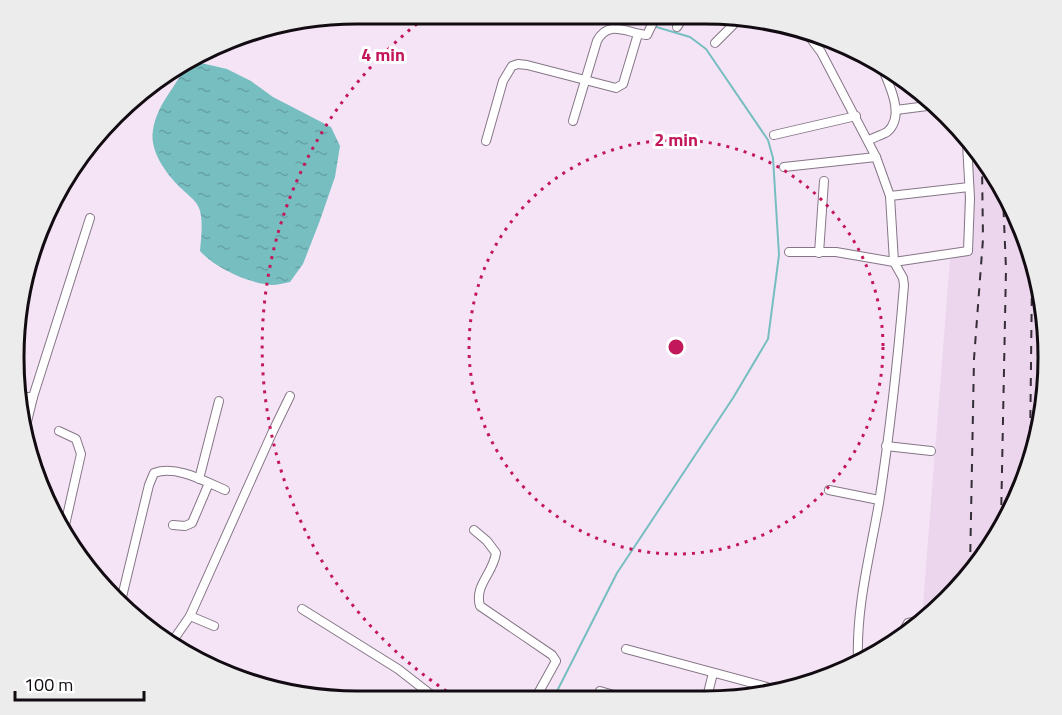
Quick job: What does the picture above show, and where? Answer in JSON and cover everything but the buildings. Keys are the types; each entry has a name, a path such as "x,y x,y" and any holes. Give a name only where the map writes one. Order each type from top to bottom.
{"street":[{"path":"573,121 584,80 601,33 610,28 647,35 652,24"},
{"path":"715,43 732,26"},
{"path":"486,141 503,81 512,66 527,65 611,87 621,87 638,34"},
{"path":"814,43 856,116 876,157 890,196 894,262 903,278 904,285 899,346 879,500 858,625 858,654"},
{"path":"869,140 885,133 894,121 896,110 886,78"},
{"path":"896,110 923,106"},
{"path":"774,135 856,116"},
{"path":"789,252 836,252 894,262 968,251 967,152"},
{"path":"784,167 876,157"},
{"path":"819,253 824,181"},
{"path":"890,196 969,187"},
{"path":"29,415 90,218"},
{"path":"177,638 190,616 290,396"},
{"path":"27,397 33,397"},
{"path":"199,479 219,401"},
{"path":"59,430 76,439 81,454 66,519"},
{"path":"886,447 931,451"},
{"path":"123,594 154,472 174,471 225,490"},
{"path":"173,525 185,526 192,523 209,483"},
{"path":"829,490 879,500"},
{"path":"474,530 494,548 496,554 478,591 480,606 552,655 556,661 539,691"},
{"path":"302,609 398,669 426,691"},
{"path":"190,616 214,626"},
{"path":"626,649 763,686"},
{"path":"709,691 713,673"}],"shaded area":[{"path":"965,149 982,172 1004,210 1027,271 1037,336 1035,401 1027,444 1004,505 969,561 923,609 950,259 963,256"}],"water":[{"path":"201,63 227,69 251,81 273,97 331,127 340,146 335,177 303,264 290,282 271,285 252,281 223,269 200,251 202,222 200,210 193,199 171,177 156,154 152,138 153,130 163,104 181,75"}],"waterway":[{"path":"557,691 617,573 733,398 768,339 779,255 773,158 768,140 706,49 690,37 653,26"}],"railway":[{"path":"970,559 974,359 983,239 982,172"},
{"path":"1001,510 1006,269 1004,209"},
{"path":"1030,430 1032,291"}]}
